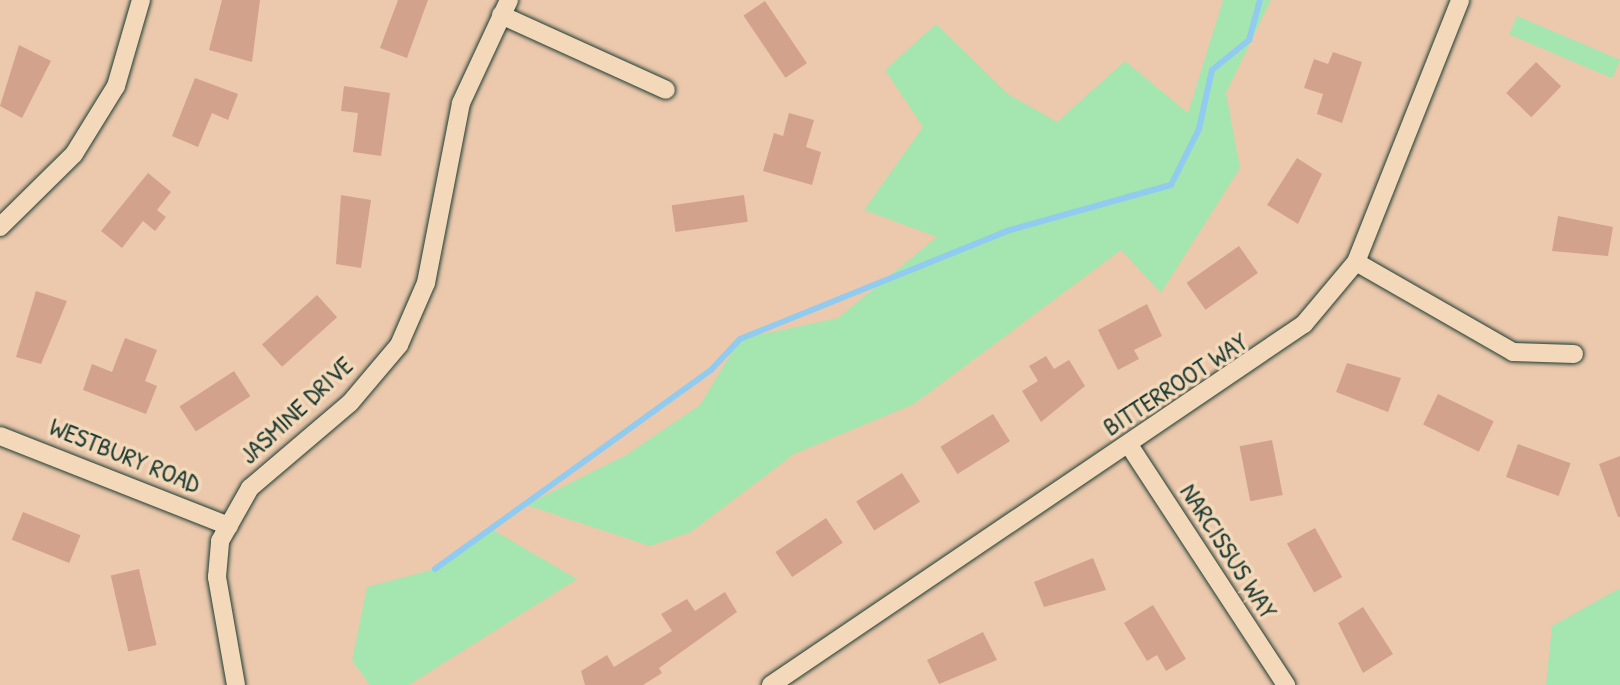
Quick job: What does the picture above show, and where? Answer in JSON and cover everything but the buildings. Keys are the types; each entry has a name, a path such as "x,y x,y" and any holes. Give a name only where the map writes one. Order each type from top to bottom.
{"street":[{"path":"0,227 74,154 109,97 141,0"},
{"name":"BITTERROOT WAY","path":"771,685 1275,349 1356,262 1460,0"},
{"path":"505,8 666,90"},
{"name":"JASMINE DRIVE","path":"236,685 217,577 220,541 250,488 350,403 399,345 426,283 461,103 505,8"},
{"path":"1356,262 1513,352 1574,354"},
{"name":"WESTBURY ROAD","path":"0,436 229,526"},
{"name":"NARCISSUS WAY","path":"1129,445 1286,685"}],"green space":[{"path":"1223,0 1271,0 1226,93 1240,168 1161,293 1121,250 914,404 794,454 691,532 650,546 526,505 626,455 700,405 740,339 838,318 937,237 864,210 923,127 885,70 936,24 1008,94 1057,122 1125,61 1188,113"},
{"path":"1517,16 1620,60 1612,78 1509,34"},
{"path":"488,527 577,579 409,685 370,685 352,661 367,587 435,569"},
{"path":"1620,588 1620,685 1546,685 1552,626"}],"waterway":[{"path":"435,569 711,370 740,339 1007,231 1171,185 1199,129 1212,70 1249,40 1260,0"}]}
